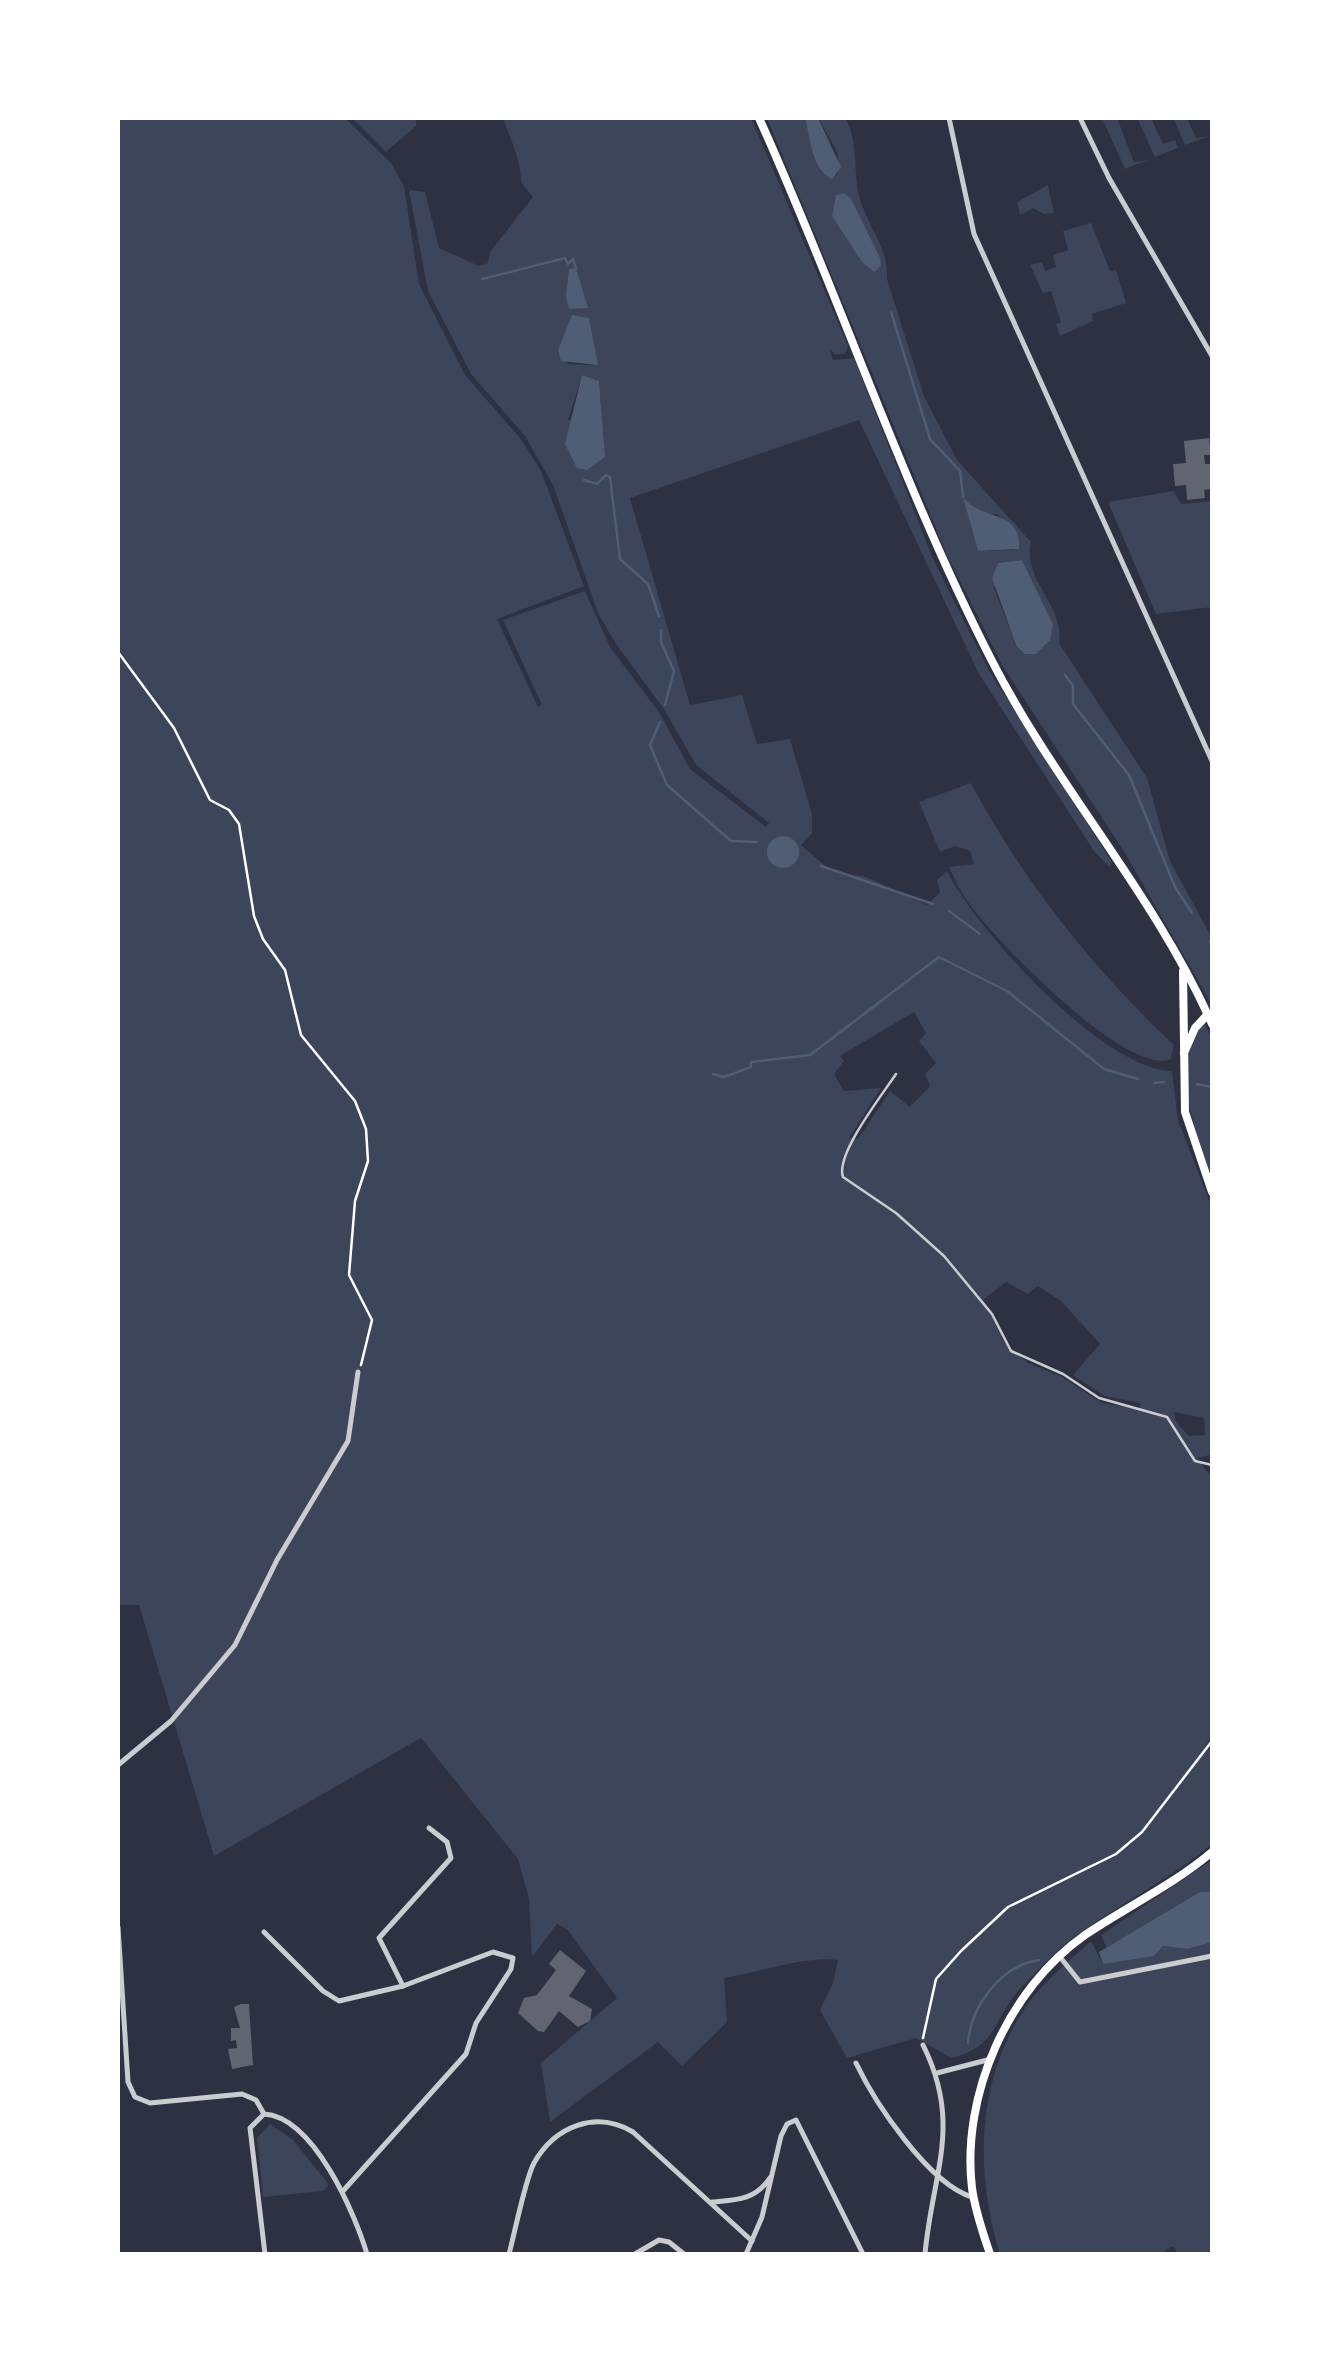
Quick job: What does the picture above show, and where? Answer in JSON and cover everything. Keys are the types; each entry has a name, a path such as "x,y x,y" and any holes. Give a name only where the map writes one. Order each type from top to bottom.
{"main road":[{"path":"758,118 940,557 994,666 1183,969 1212,1024"},
{"path":"1183,969 1181,1062 1185,1112 1212,1192"},
{"path":"1181,1062 1195,1028 1208,1014"},
{"path":"990,2254 974,2197 975,2121 991,2060 1022,2000 1059,1956 1085,1935 1178,1881 1212,1852"}],"street":[{"path":"949,118 974,234 1212,760"},
{"path":"1080,118 1104,168 1212,356"},
{"path":"118,1765 171,1720 235,1645 277,1560 348,1440 358,1372"},
{"path":"403,1986 379,1938 451,1858 447,1842 429,1828"},
{"path":"118,1927 128,2082 135,2097 150,2103 242,2094 256,2100 264,2114 282,2119 295,2130 343,2191 359,2221 367,2254"},
{"path":"264,1932 333,1999 403,1986 493,1952 512,1958 511,1969 476,2023 466,2054 343,2191"},
{"path":"1059,1956 1080,1982 1212,1956"},
{"path":"923,2045 937,2073 946,2137 925,2254"},
{"path":"937,2073 991,2060"},
{"path":"856,2063 879,2106 940,2179 956,2192 974,2197"},
{"path":"264,2114 250,2128 265,2254"},
{"path":"746,2254 781,2136 786,2124 796,2120 863,2254"},
{"path":"509,2254 532,2166 552,2140 578,2124 616,2122 633,2132 752,2241"},
{"path":"712,2202 745,2200 763,2189 772,2175"},
{"path":"635,2254 658,2240 669,2242 684,2254"}],"lane":[{"path":"896,1074 846,1153 840,1169 843,1178 896,1213 944,1256 992,1314 1011,1351 1063,1374 1099,1398 1166,1416 1194,1460 1212,1466"}],"path":[{"path":"118,652 174,728 210,800 229,810 240,824 254,916 263,939 285,970 301,1035 355,1101 366,1128 368,1160 350,1236 350,1276 372,1320 358,1372"},
{"path":"923,2045 926,2014 936,1979 950,1962 1008,1907 1116,1854 1142,1832 1212,1741"}],"shaded area":[{"path":"118,118 345,118 391,163 404,186 419,284 465,375 521,439 541,471 584,586 497,619 538,707 542,705 503,620 585,591 610,647 659,712 690,769 766,827 769,823 696,765 664,709 598,613 553,485 525,436 471,374 428,291 409,190 425,192 439,248 479,266 488,263 490,252 533,197 521,182 503,118 751,118 848,346 846,353 836,355 830,349 833,360 854,358 933,559 989,671 1112,862 1109,867 1094,851 979,674 859,420 630,498 690,705 742,695 757,744 790,739 812,814 812,833 801,845 831,871 866,877 927,905 940,892 937,880 947,871 985,927 1045,993 1113,1048 1144,1065 1172,1071 1178,1120 1212,1208 1212,1428 1210,1455 1197,1458 1210,1475 1212,1493 1212,1734 1205,1748 1212,1751 1212,1844 1068,1941 1013,1997 988,2038 967,2053 951,2058 916,2038 847,2058 820,2010 833,1983 838,1960 797,1962 724,1978 727,2022 682,2066 658,2042 550,2122 541,2063 617,1998 567,1929 557,1924 532,1957 529,1899 518,1859 421,1738 214,1856 139,1605 118,1605","holes":["564,336 597,365 568,364 558,350","582,375 599,381 602,421 568,420","914,1012 926,1033 919,1041 936,1063 925,1074 930,1086 910,1107 890,1091 858,1139 849,1138 881,1088 844,1091 834,1074 844,1061 840,1056","1006,1282 1028,1294 1038,1286 1061,1301 1100,1344 1073,1375 1104,1396 1140,1403 1140,1409 1102,1403 1062,1377 1028,1363 1002,1340 998,1322 983,1300","1174,1412 1204,1418 1205,1435 1189,1436 1176,1422"]},
{"path":"352,118 416,118 416,126 386,152"},
{"path":"767,118 805,118 814,157 837,176 838,153 818,118 845,118 852,136 859,196 885,257 887,279 924,396 957,460 1031,542 1032,569 1056,617 1059,643 1147,778 1170,861 1212,938 1212,1005 1125,853 1002,665 946,553","holes":["964,499 983,515 998,514 1015,550 978,551","1022,560 1053,624 1016,645 994,588 998,563"]},
{"path":"805,118 818,118 841,167 832,179 816,161"},
{"path":"1102,118 1117,118 1134,162 1148,160 1125,169"},
{"path":"1137,118 1151,118 1163,144 1175,140 1178,148 1155,157"},
{"path":"1173,118 1187,118 1196,138 1209,136 1185,145"},
{"path":"1048,185 1054,213 1043,214 1034,208 1020,215 1017,202"},
{"path":"844,193 851,199 880,258 881,266 874,272 862,262 832,216 836,195"},
{"path":"1091,223 1110,271 1116,270 1126,303 1092,314 1093,321 1060,336 1056,324 1061,322 1051,291 1043,293 1030,265 1042,262 1045,271 1056,267 1053,255 1068,250 1063,231"},
{"path":"576,268 588,308 569,309 569,269"},
{"path":"572,315 589,318 598,365 561,361 558,350"},
{"path":"582,375 599,381 605,457 587,470 577,468 565,444"},
{"path":"1174,491 1181,504 1212,501 1212,607 1156,614 1108,502"},
{"path":"963,497 980,510 1008,522 1018,536 1019,549 978,551"},
{"path":"1022,560 1053,624 1050,640 1036,654 1024,654 1016,645 992,578 998,563"},
{"path":"971,783 1013,855 1062,922 1115,986 1174,1045 1171,1059 1151,1059 1124,1048 1094,1027 1032,973 968,902 949,867 974,864 970,851 955,846 940,852 919,802"},
{"path":"783,836 795,840 799,852 795,864 783,868 771,864 767,852 771,840"},
{"path":"1204,1022 1212,1040 1212,1178 1193,1120 1186,1077 1193,1038"},
{"path":"1212,1860 1212,1892 1107,1949 1101,1935"},
{"path":"1200,1892 1212,1892 1212,1942 1188,1949 1163,1946 1154,1956 1103,1964 1099,1952"},
{"path":"1091,1941 1103,1964 1163,1946 1188,1949 1212,1942 1212,2254 1179,2254 1173,2246 1159,2254 1000,2254 986,2190 984,2157 985,2124 999,2060 1030,2001"},
{"path":"270,2124 293,2140 329,2185 322,2191 263,2197 257,2138"}],"building":[{"path":"1209,438 1211,455 1204,455 1205,464 1212,464 1212,489 1204,490 1205,498 1187,500 1186,485 1175,486 1173,464 1186,463 1184,441"},
{"path":"560,1950 586,1971 569,1996 592,2009 590,2021 578,2027 559,2011 544,2032 538,2031 518,2013 524,1998 537,1995 556,1970 549,1964"},
{"path":"249,2004 253,2065 232,2069 228,2049 237,2048 236,2040 231,2041 231,2028 240,2028 234,2007"}],"waterway":[{"path":"482,279 565,258 568,264 573,259 576,268"},
{"path":"891,312 930,439 960,471 963,497"},
{"path":"584,480 597,484 606,475 610,477 620,559 648,584 659,616"},
{"path":"661,630 661,642 674,671 665,705"},
{"path":"1065,675 1073,686 1073,704 1129,775 1175,887 1192,913"},
{"path":"660,722 650,745 667,785 731,841 757,842"},
{"path":"821,866 933,904"},
{"path":"949,911 980,934"},
{"path":"1210,941 1212,946"},
{"path":"713,1074 724,1077 751,1067 751,1062 810,1055 939,957 1007,991 1104,1069 1138,1079"},
{"path":"1154,1083 1164,1082"},
{"path":"1197,1084 1212,1087"},
{"path":"968,2043 975,2015 990,1990 1012,1970 1039,1960"}]}
